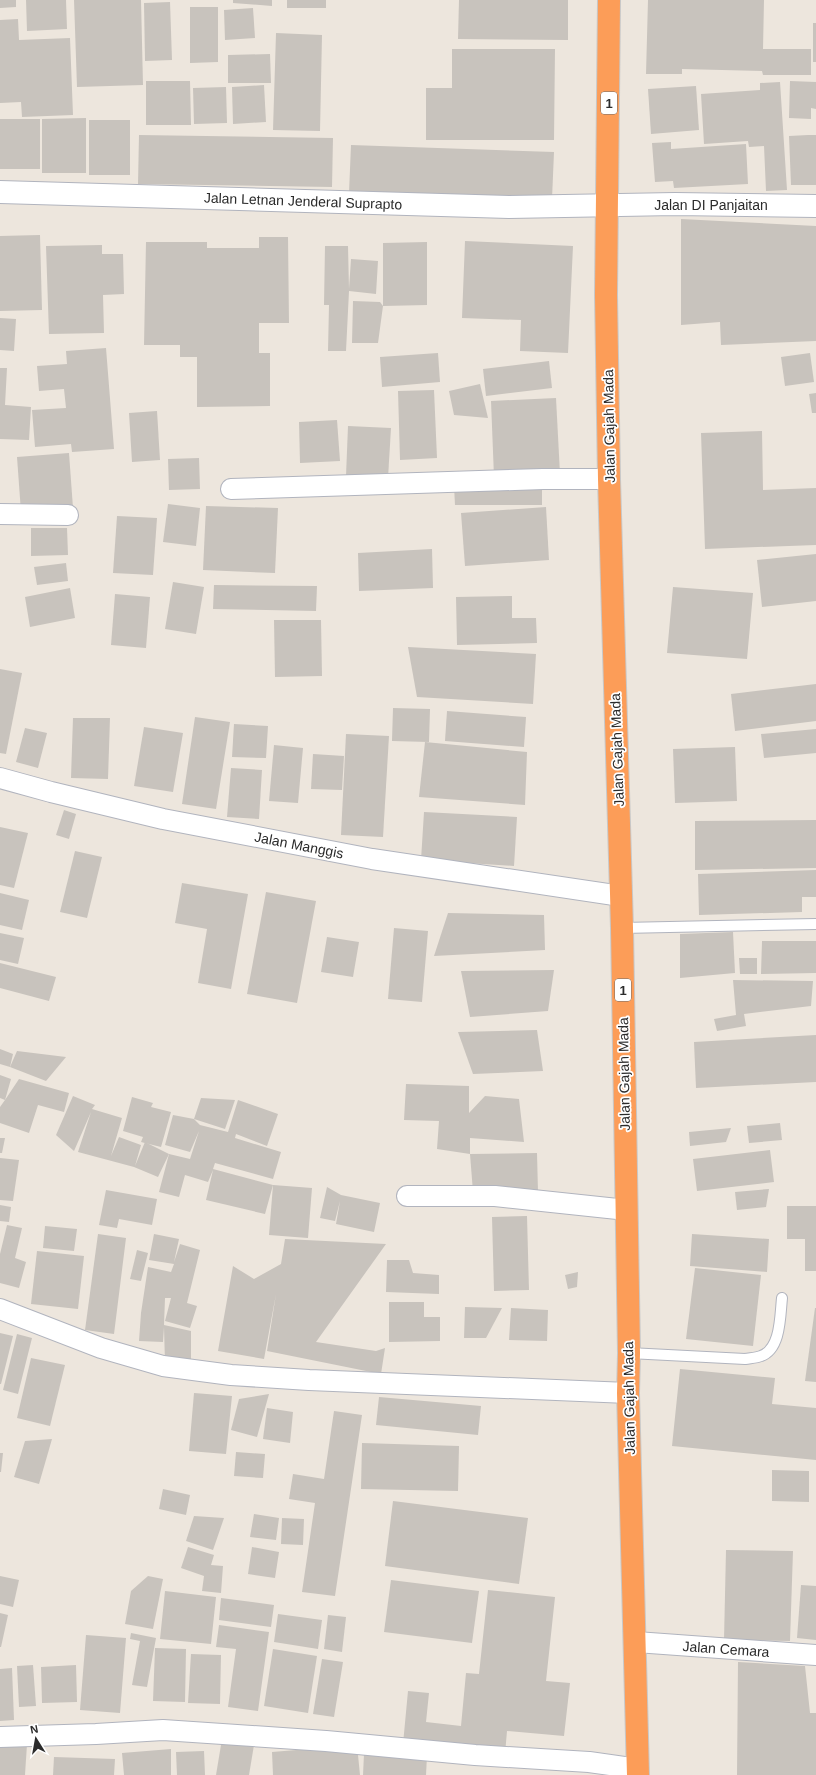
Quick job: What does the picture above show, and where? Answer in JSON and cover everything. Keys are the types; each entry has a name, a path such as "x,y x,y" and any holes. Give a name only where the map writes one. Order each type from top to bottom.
{"highway":[{"name":"1","path":"607,205 608,0"},
{"name":"Jalan Gajah Mada","path":"607,205 606,295 610,479 611,894 622,928 629,1353 628,1393 636,1642 638,1772"}],"street":[{"name":"Jalan Letnan Jenderal Suprapto","path":"0,192 508,207 607,205"},
{"name":"Jalan DI Panjaitan","path":"607,205 675,204 816,206"},
{"path":"231,489 543,479 610,479"},
{"path":"0,514 68,515"},
{"name":"Jalan Manggis","path":"0,778 163,819 372,859 611,894"},
{"path":"407,1196 495,1196 627,1210"},
{"path":"0,1309 101,1348 163,1366 231,1375 309,1380 628,1393"},
{"name":"Jalan Cemara","path":"636,1642 816,1655"},
{"path":"0,1737 163,1730 326,1741 475,1755 589,1762 638,1772"}],"lane":[{"path":"622,928 816,924"},
{"path":"629,1353 745,1358 761,1356 773,1348 778,1331 782,1298"}],"building":[{"path":"0,0 16,0 16,7 0,8"},
{"path":"26,0 66,0 67,29 27,31"},
{"path":"74,0 141,0 143,85 77,87"},
{"path":"233,0 272,0 272,6 233,3"},
{"path":"287,0 326,0 326,8 287,8"},
{"path":"459,0 568,0 568,40 458,39"},
{"path":"648,0 764,0 763,49 811,49 811,75 763,75 762,71 682,69 682,74 646,74"},
{"path":"170,2 172,60 145,61 144,3"},
{"path":"190,7 218,7 218,62 190,63"},
{"path":"253,8 255,38 225,40 224,10"},
{"path":"18,19 19,40 70,38 73,115 22,117 21,102 0,103 0,20"},
{"path":"813,23 816,23 816,62 813,62"},
{"path":"276,33 322,35 320,131 273,130"},
{"path":"452,49 555,49 554,140 426,140 426,88 452,88"},
{"path":"270,54 271,83 228,83 228,55"},
{"path":"146,81 190,81 191,125 146,125"},
{"path":"790,81 816,82 816,109 811,108 811,119 789,118"},
{"path":"780,82 787,190 766,191 764,146 749,147 748,141 704,144 701,94 760,90 760,83"},
{"path":"264,85 266,122 233,124 232,87"},
{"path":"696,86 699,130 651,134 648,89"},
{"path":"226,87 227,123 194,124 193,88"},
{"path":"86,118 86,173 42,173 42,119"},
{"path":"0,119 40,119 40,169 0,169"},
{"path":"89,120 130,120 130,175 89,175"},
{"path":"139,135 333,138 332,187 138,184"},
{"path":"816,135 816,185 791,185 789,136"},
{"path":"671,142 671,149 746,144 748,184 674,188 673,181 655,182 652,143"},
{"path":"351,145 554,152 552,199 349,193"},
{"path":"681,219 816,226 816,341 721,345 720,322 681,325"},
{"path":"40,235 42,310 0,311 0,236"},
{"path":"259,237 288,237 289,323 259,323 259,353 270,353 270,406 197,407 197,357 180,357 180,345 144,345 146,242 207,242 207,248 259,248"},
{"path":"465,241 573,246 568,353 520,351 521,320 462,318"},
{"path":"427,242 427,305 383,306 383,243"},
{"path":"102,245 102,254 123,254 124,294 103,295 104,333 49,334 46,246"},
{"path":"325,246 348,246 349,289 351,259 378,261 376,294 349,291 346,351 328,351 329,305 324,305"},
{"path":"353,301 380,302 383,306 378,343 352,343"},
{"path":"0,318 16,319 14,351 0,350"},
{"path":"106,348 114,449 72,452 71,444 35,447 32,410 66,408 64,389 39,391 37,366 67,364 66,351"},
{"path":"438,353 440,382 382,387 380,357"},
{"path":"810,353 814,382 785,386 781,357"},
{"path":"549,361 552,388 486,396 483,369"},
{"path":"0,368 7,368 5,405 31,407 29,440 0,439"},
{"path":"480,384 488,418 454,415 449,391"},
{"path":"434,390 437,458 400,460 398,391"},
{"path":"816,393 816,413 812,413 809,394"},
{"path":"556,398 560,474 494,477 491,401"},
{"path":"157,411 160,460 132,462 129,413"},
{"path":"337,420 340,461 300,463 299,422"},
{"path":"348,426 391,428 388,478 346,476"},
{"path":"762,431 763,490 816,488 816,545 705,549 701,433"},
{"path":"69,453 73,508 21,512 17,457"},
{"path":"199,458 200,489 169,490 168,459"},
{"path":"542,485 542,505 455,505 454,486"},
{"path":"168,504 200,508 196,546 163,542"},
{"path":"206,506 278,508 275,573 203,570"},
{"path":"546,507 549,560 465,566 461,513"},
{"path":"117,516 157,518 153,575 113,573"},
{"path":"31,528 67,528 68,555 31,556"},
{"path":"432,549 433,588 359,591 358,553"},
{"path":"816,554 816,601 762,607 757,560"},
{"path":"66,563 68,581 37,585 34,567"},
{"path":"173,582 204,587 196,634 165,629"},
{"path":"214,585 317,586 316,611 213,609"},
{"path":"673,587 753,593 747,659 667,653"},
{"path":"70,588 75,618 30,627 25,597"},
{"path":"115,594 150,597 146,648 111,645"},
{"path":"512,596 512,618 536,618 537,643 457,645 456,597"},
{"path":"274,620 321,620 322,676 275,677"},
{"path":"408,647 536,654 533,704 417,697"},
{"path":"0,669 22,673 6,754 0,753"},
{"path":"816,684 816,721 735,731 731,694"},
{"path":"393,708 430,709 429,742 392,741"},
{"path":"447,711 526,717 524,747 445,741"},
{"path":"195,717 230,722 216,809 182,804"},
{"path":"73,718 110,718 108,779 71,778"},
{"path":"234,724 268,726 266,758 232,757"},
{"path":"144,727 183,733 173,792 134,786"},
{"path":"25,728 47,733 38,768 16,762"},
{"path":"816,729 816,753 764,758 761,734"},
{"path":"346,734 389,736 383,837 341,835"},
{"path":"425,742 527,752 525,805 419,797"},
{"path":"274,745 303,748 298,803 269,801"},
{"path":"735,747 737,801 675,803 673,749"},
{"path":"313,754 344,756 342,790 311,789"},
{"path":"231,768 262,770 259,819 227,817"},
{"path":"64,810 76,814 69,839 56,835"},
{"path":"424,812 517,817 514,866 421,860"},
{"path":"816,820 816,868 695,870 695,821"},
{"path":"0,827 28,833 14,888 0,885"},
{"path":"75,851 102,857 87,918 60,912"},
{"path":"816,870 816,897 802,897 802,912 699,915 698,874"},
{"path":"182,883 248,894 231,989 198,983 207,929 175,923"},
{"path":"266,892 316,901 297,1003 247,994"},
{"path":"0,893 29,900 22,930 0,925"},
{"path":"448,913 544,915 545,950 434,956"},
{"path":"394,928 428,931 422,1002 388,999"},
{"path":"733,932 735,973 680,978 680,934"},
{"path":"0,933 24,938 18,964 0,960"},
{"path":"327,937 359,942 353,977 321,972"},
{"path":"762,941 816,941 816,973 761,974"},
{"path":"739,958 757,958 757,974 740,974"},
{"path":"0,963 56,977 49,1001 0,988"},
{"path":"554,970 548,1011 470,1017 461,971"},
{"path":"733,980 813,981 811,1006 744,1014 746,1026 717,1031 714,1019 736,1015"},
{"path":"537,1030 543,1071 473,1074 458,1032"},
{"path":"816,1035 816,1082 696,1088 694,1042"},
{"path":"0,1049 13,1054 10,1067 0,1064"},
{"path":"17,1051 66,1057 46,1081 10,1067"},
{"path":"0,1075 11,1079 5,1100 0,1098"},
{"path":"19,1079 69,1093 64,1112 38,1105 29,1133 0,1123 0,1107"},
{"path":"406,1084 469,1086 469,1113 485,1096 519,1099 524,1142 470,1138 470,1154 437,1149 439,1121 404,1120"},
{"path":"73,1096 95,1105 92,1109 122,1118 111,1156 119,1137 141,1145 135,1166 145,1142 169,1154 158,1177 134,1167 78,1152 91,1112 74,1151 56,1135"},
{"path":"132,1097 153,1103 151,1107 171,1112 161,1147 141,1142 143,1137 123,1131"},
{"path":"201,1098 235,1100 225,1129 194,1119"},
{"path":"238,1100 278,1114 267,1146 236,1134 235,1138 281,1152 273,1179 215,1163 213,1169 273,1185 265,1214 206,1200 213,1170 208,1182 185,1175 179,1197 159,1192 169,1154 190,1159 199,1131 190,1152 165,1145 173,1115 194,1119 200,1125 228,1132"},
{"path":"780,1123 782,1140 749,1143 747,1126"},
{"path":"731,1128 726,1142 690,1146 689,1132"},
{"path":"0,1138 5,1138 2,1153 0,1153"},
{"path":"770,1150 774,1182 697,1191 693,1159"},
{"path":"537,1153 538,1192 473,1192 470,1154"},
{"path":"0,1158 19,1160 13,1201 0,1200"},
{"path":"273,1185 312,1188 308,1238 269,1235"},
{"path":"327,1187 341,1195 380,1203 374,1232 336,1224 340,1201 335,1221 320,1218"},
{"path":"769,1189 766,1207 737,1210 735,1192"},
{"path":"106,1190 157,1199 152,1225 119,1219 117,1228 99,1225"},
{"path":"0,1205 11,1207 9,1222 0,1221"},
{"path":"787,1206 816,1206 816,1271 805,1271 805,1239 787,1239"},
{"path":"527,1216 529,1290 494,1291 492,1217"},
{"path":"7,1225 22,1228 15,1258 26,1262 19,1288 0,1283 0,1254"},
{"path":"45,1226 77,1229 74,1251 43,1248"},
{"path":"98,1234 126,1238 114,1334 85,1330"},
{"path":"154,1234 179,1239 174,1262 180,1244 200,1250 187,1303 197,1306 190,1328 165,1321 171,1298 165,1298 164,1325 191,1331 191,1362 165,1363 164,1327 163,1342 139,1341 141,1313 148,1267 171,1272 174,1264 149,1260"},
{"path":"692,1234 769,1239 767,1272 690,1266"},
{"path":"285,1239 386,1244 316,1342 376,1351 385,1348 381,1374 267,1351 276,1294 264,1359 218,1351 233,1266 254,1279 281,1264"},
{"path":"137,1250 148,1253 141,1281 130,1279"},
{"path":"37,1251 84,1256 78,1309 31,1304"},
{"path":"387,1260 409,1260 413,1273 439,1275 439,1294 386,1292"},
{"path":"695,1268 761,1275 753,1346 686,1339"},
{"path":"578,1272 577,1287 568,1289 565,1275"},
{"path":"389,1302 424,1302 424,1317 440,1317 440,1341 389,1342"},
{"path":"465,1307 502,1308 486,1338 464,1338"},
{"path":"511,1308 548,1310 547,1341 509,1340"},
{"path":"816,1308 816,1382 805,1381"},
{"path":"0,1333 13,1336 1,1384 0,1384"},
{"path":"17,1334 32,1338 18,1394 3,1390"},
{"path":"31,1358 65,1365 50,1426 17,1418"},
{"path":"680,1369 775,1378 772,1404 816,1408 816,1460 672,1446"},
{"path":"194,1393 232,1396 226,1454 189,1451"},
{"path":"269,1394 257,1437 231,1430 239,1399"},
{"path":"379,1397 481,1406 478,1435 376,1425"},
{"path":"267,1408 293,1412 290,1443 263,1439"},
{"path":"334,1411 362,1415 335,1596 302,1592 315,1503 289,1499 293,1474 324,1479"},
{"path":"52,1439 39,1484 14,1477 25,1441"},
{"path":"362,1443 459,1446 458,1491 361,1489"},
{"path":"236,1452 265,1454 263,1478 234,1476"},
{"path":"0,1453 3,1453 1,1472 0,1472"},
{"path":"772,1470 809,1471 809,1502 772,1501"},
{"path":"163,1489 190,1495 186,1515 159,1509"},
{"path":"393,1501 528,1518 519,1584 385,1566"},
{"path":"254,1514 279,1518 276,1540 250,1537"},
{"path":"194,1516 224,1518 213,1550 186,1541"},
{"path":"282,1518 304,1519 303,1545 281,1544"},
{"path":"188,1547 214,1555 211,1565 223,1566 221,1593 202,1591 204,1576 181,1568"},
{"path":"252,1547 279,1552 275,1578 248,1574"},
{"path":"726,1550 793,1551 790,1641 724,1640"},
{"path":"0,1576 19,1580 13,1607 0,1604"},
{"path":"148,1576 163,1579 153,1629 125,1624 131,1591"},
{"path":"391,1580 479,1591 472,1643 384,1632"},
{"path":"801,1585 816,1586 816,1640 797,1638"},
{"path":"488,1590 555,1597 546,1681 570,1683 564,1736 507,1731 505,1754 403,1744 408,1691 429,1693 426,1722 461,1726 466,1673 479,1674"},
{"path":"165,1591 216,1597 211,1644 160,1639"},
{"path":"221,1598 274,1605 271,1627 219,1620"},
{"path":"0,1613 8,1615 1,1647 0,1647"},
{"path":"278,1614 322,1620 318,1649 274,1642"},
{"path":"328,1615 346,1617 342,1652 324,1649"},
{"path":"219,1625 269,1632 258,1711 228,1707 236,1649 216,1647"},
{"path":"131,1633 156,1638 147,1687 132,1685 140,1641 130,1639"},
{"path":"86,1635 126,1638 120,1713 80,1710"},
{"path":"155,1648 186,1649 185,1702 153,1701"},
{"path":"273,1649 317,1656 308,1713 264,1706"},
{"path":"191,1654 221,1655 220,1704 188,1703"},
{"path":"322,1659 343,1662 334,1717 313,1714"},
{"path":"738,1662 805,1666 810,1713 816,1713 816,1775 737,1775"},
{"path":"33,1665 36,1706 19,1707 17,1666"},
{"path":"76,1665 77,1702 42,1703 41,1667"},
{"path":"12,1668 14,1720 0,1721 0,1669"},
{"path":"222,1739 254,1745 249,1775 216,1775"},
{"path":"0,1743 27,1744 25,1775 0,1775"},
{"path":"357,1745 360,1775 273,1775 272,1752"},
{"path":"171,1749 171,1775 124,1775 122,1753"},
{"path":"204,1751 205,1775 177,1775 176,1752"},
{"path":"364,1754 427,1756 426,1775 363,1775"},
{"path":"54,1757 115,1759 114,1775 53,1775"}]}
